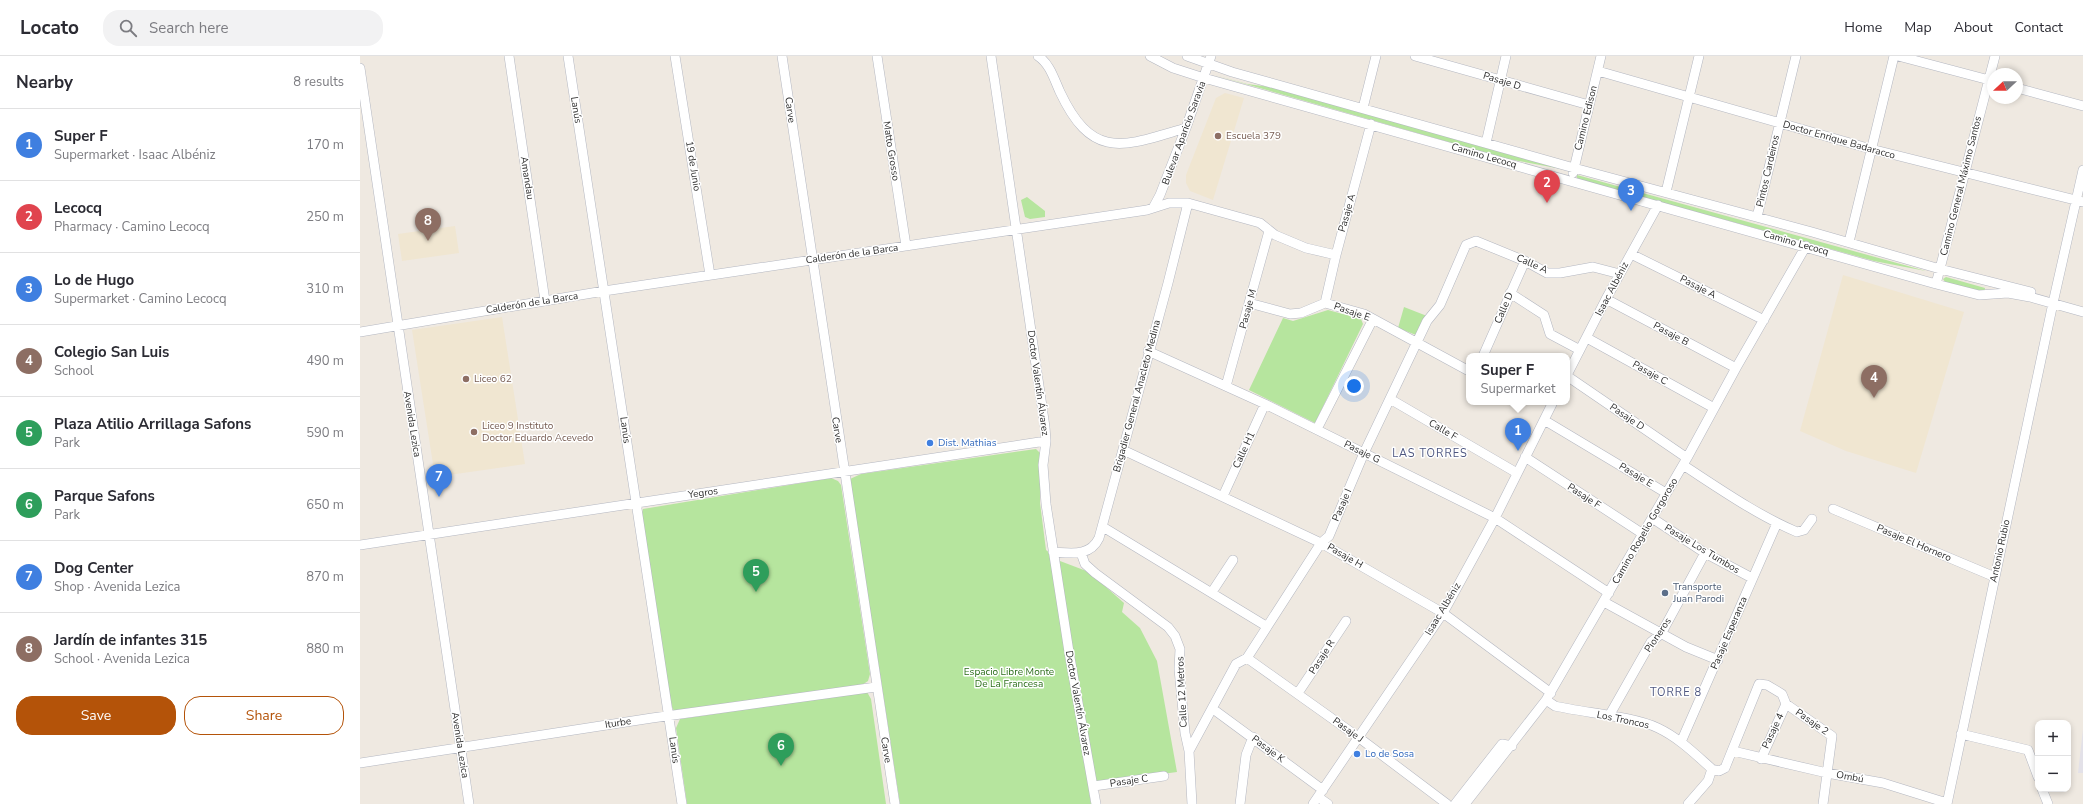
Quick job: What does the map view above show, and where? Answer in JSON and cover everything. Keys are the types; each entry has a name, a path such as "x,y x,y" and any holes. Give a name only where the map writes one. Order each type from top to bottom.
{"street":[{"name":"Amandau","path":"509,56 545,301"},
{"name":"Lanús","path":"568,56 682,804"},
{"name":"19 de Junio","path":"675,56 710,275"},
{"name":"Carve","path":"782,56 843,472 895,804"},
{"name":"Matto Grosso","path":"877,56 906,246"},
{"name":"Doctor Valentín Álvarez","path":"991,56 1046,441 1043,483 1053,552 1096,804"},
{"path":"1038,56 1046,64 1070,113 1078,124 1101,140 1115,144 1137,142 1186,128"},
{"name":"Camino Lecocq","path":"1150,56 1173,68 1204,78 1806,246 1936,284 1979,295 2008,293 2083,306"},
{"name":"Camino Lecocq","path":"1187,56 1210,60 1363,108 1574,168 1849,242 2053,300 2083,312"},
{"path":"1363,108 1376,56"},
{"name":"Pasaje D","path":"1415,56 1589,105"},
{"path":"1486,143 1506,56"},
{"name":"Camino Edison","path":"1571,180 1601,56"},
{"path":"1666,192 1699,56"},
{"name":"Pintos Cardeiros","path":"1757,217 1796,56"},
{"path":"1849,242 1894,56"},
{"path":"1898,56 1987,80"},
{"name":"Camino General Máximo Santos","path":"1993,68 1995,56"},
{"name":"Bulevar Aparicio Saravia","path":"1153,208 1160,195 1186,128 1210,60"},
{"name":"Avenida Lezica","path":"360,68 469,804"},
{"name":"Doctor Enrique Badaracco","path":"1598,71 1871,149 1965,174 2080,201"},
{"path":"2023,90 2083,106"},
{"name":"Camino General Máximo Santos","path":"1940,269 1987,95"},
{"name":"Pasaje A","path":"1325,304 1336,255 1371,124"},
{"name":"Antonio Rubio","path":"1947,804 2053,300 2080,201 2083,170"},
{"name":"Calderón de la Barca","path":"360,332 604,291 1153,208 1176,201 1260,223 1275,235 1306,248 1336,255"},
{"name":"Brigadier General Anacleto Medina","path":"1081,553 1094,547 1103,527 1188,203"},
{"name":"Isaac Albéniz","path":"1570,369 1606,299 1658,205"},
{"name":"Pasaje M","path":"1226,386 1269,231"},
{"name":"Calle A","path":"1470,242 1476,241 1525,261 1548,273 1560,273 1593,267 1620,274"},
{"name":"Pasaje I","path":"1189,751 1236,664 1247,658 1266,626 1322,543 1329,536 1364,453 1427,321 1440,305 1466,245 1470,242"},
{"name":"Camino Rogelio Gorgoroso","path":"1465,804 1512,746 1548,696 1685,462 1736,368 1806,246"},
{"name":"Pasaje A","path":"1631,254 1764,320"},
{"name":"Calle D","path":"1484,353 1525,261"},
{"path":"1936,284 1940,269"},
{"path":"1510,293 1544,315 1550,334 1580,350"},
{"name":"Pasaje B","path":"1606,299 1736,368"},
{"name":"Pasaje E","path":"1249,303 1297,314 1325,304 1359,312 1466,369"},
{"path":"1317,429 1373,319"},
{"name":"Pasaje C","path":"1587,338 1714,408"},
{"name":"Pasaje G","path":"1148,351 1317,429 1495,518 1609,592"},
{"name":"Pasaje D","path":"1570,377 1685,462 1742,502 1777,523 1797,532 1801,532 1812,519"},
{"name":"Calle F","path":"1390,399 1517,473"},
{"name":"Calle H1","path":"1223,496 1265,404"},
{"name":"Isaac Albéniz","path":"1318,797 1443,613 1495,518 1552,405"},
{"name":"Pasaje E","path":"1544,420 1666,493"},
{"name":"Yegros","path":"360,545 1046,441"},
{"name":"Pasaje H","path":"1122,450 1322,543 1443,613 1548,696"},
{"name":"Pasaje F","path":"1525,457 1643,534"},
{"name":"Pasaje El Hornero","path":"1833,509 1995,577"},
{"name":"Pasaje Los Tumbos","path":"1652,518 1705,553 1752,578"},
{"name":"Pasaje Esperanza","path":"1682,742 1777,523"},
{"path":"1103,527 1266,626"},
{"path":"1053,552 1081,553"},
{"name":"Calle 12 Metros","path":"1081,553 1085,564 1095,573 1168,627 1175,636 1180,650 1179,669 1184,733 1189,751 1192,804"},
{"name":"Pioneros","path":"1609,716 1651,642 1661,634 1705,553"},
{"path":"1212,592 1233,560"},
{"path":"1604,602 1661,634 1718,660"},
{"name":"Pasaje R","path":"1298,693 1346,621"},
{"name":"Pasaje J","path":"1247,658 1298,693 1447,804"},
{"name":"Pasaje 2","path":"1732,751 1759,684 1767,685 1782,694 1786,704 1832,736 1823,804"},
{"name":"Iturbe","path":"360,763 669,716 876,687"},
{"name":"Los Troncos","path":"1548,696 1555,706 1650,725 1682,742 1712,769"},
{"name":"Pasaje 4","path":"1761,758 1786,704"},
{"name":"Pasaje K","path":"1213,709 1252,737 1318,797 1328,804"},
{"path":"1961,734 2028,750 2035,769"},
{"path":"1240,804 1246,755 1252,737"},
{"path":"1455,804 1502,744 1512,746"},
{"path":"1688,804 1708,780 1712,769 1719,771 1725,768 1732,751"},
{"name":"Ombú","path":"1732,751 1827,773 1898,787 1947,804"},
{"name":"Pasaje C","path":"1094,786 1164,776"},
{"path":"2043,792 2048,804"}],"shaded area":[{"name":"Escuela 379","path":"1225,93 1244,98 1213,200 1190,191 1186,183 1186,175 1216,98"},
{"path":"455,226 459,253 402,261 398,234"},
{"path":"1843,275 1964,312 1916,473 1846,451 1800,431"},
{"path":"502,317 525,464 435,477 412,330"},
{"path":"2083,729 2083,773 2078,773"}],"green space":[{"path":"1214,75 1247,84 1271,87 1567,170 1508,159"},
{"path":"1577,175 1926,271 1874,261 1577,179"},
{"path":"1027,197 1045,211 1045,217 1030,219 1025,217 1021,200"},
{"path":"1946,277 1985,288 1984,293 1945,282 1943,279"},
{"path":"1404,307 1427,316 1416,335 1398,328"},
{"path":"1328,310 1361,319 1363,324 1315,423 1249,390 1283,318 1293,321"},
{"name":"Espacio Libre Monte De La Francesa","path":"1036,449 1040,453 1040,503 1046,550 1060,561 1089,572 1124,603 1122,612 1140,628 1157,661 1177,772 1088,784 1091,804 900,804 850,479 861,474"},
{"path":"831,478 838,481 841,485 870,674 868,681 862,685 674,711 671,705 642,513 643,509"},
{"path":"867,692 871,699 886,804 687,804 676,728 680,719"}],"place":[{"name":"Escuela 379","path":"1218,136"},
{"name":"Lecocq","path":"1547,203"},
{"name":"Lo de Hugo","path":"1631,211"},
{"name":"Jardín de infantes 315","path":"428,241"},
{"name":"Liceo 62","path":"466,379"},
{"name":"Colegio San Luis","path":"1874,398"},
{"name":"Liceo 9 Instituto Doctor Eduardo Acevedo","path":"474,432"},
{"name":"Dist. Mathias","path":"930,443"},
{"name":"Super F","path":"1518,451"},
{"name":"Dog Center","path":"439,497"},
{"name":"Plaza Atilio Arrillaga Safons","path":"756,592"},
{"name":"Transporte Juan Parodi","path":"1665,593"},
{"name":"Lo de Sosa","path":"1357,754"},
{"name":"Parque Safons","path":"781,766"}],"district":[{"name":"LAS TORRES","path":"1430,453"},
{"name":"TORRE 8","path":"1676,692"}]}
